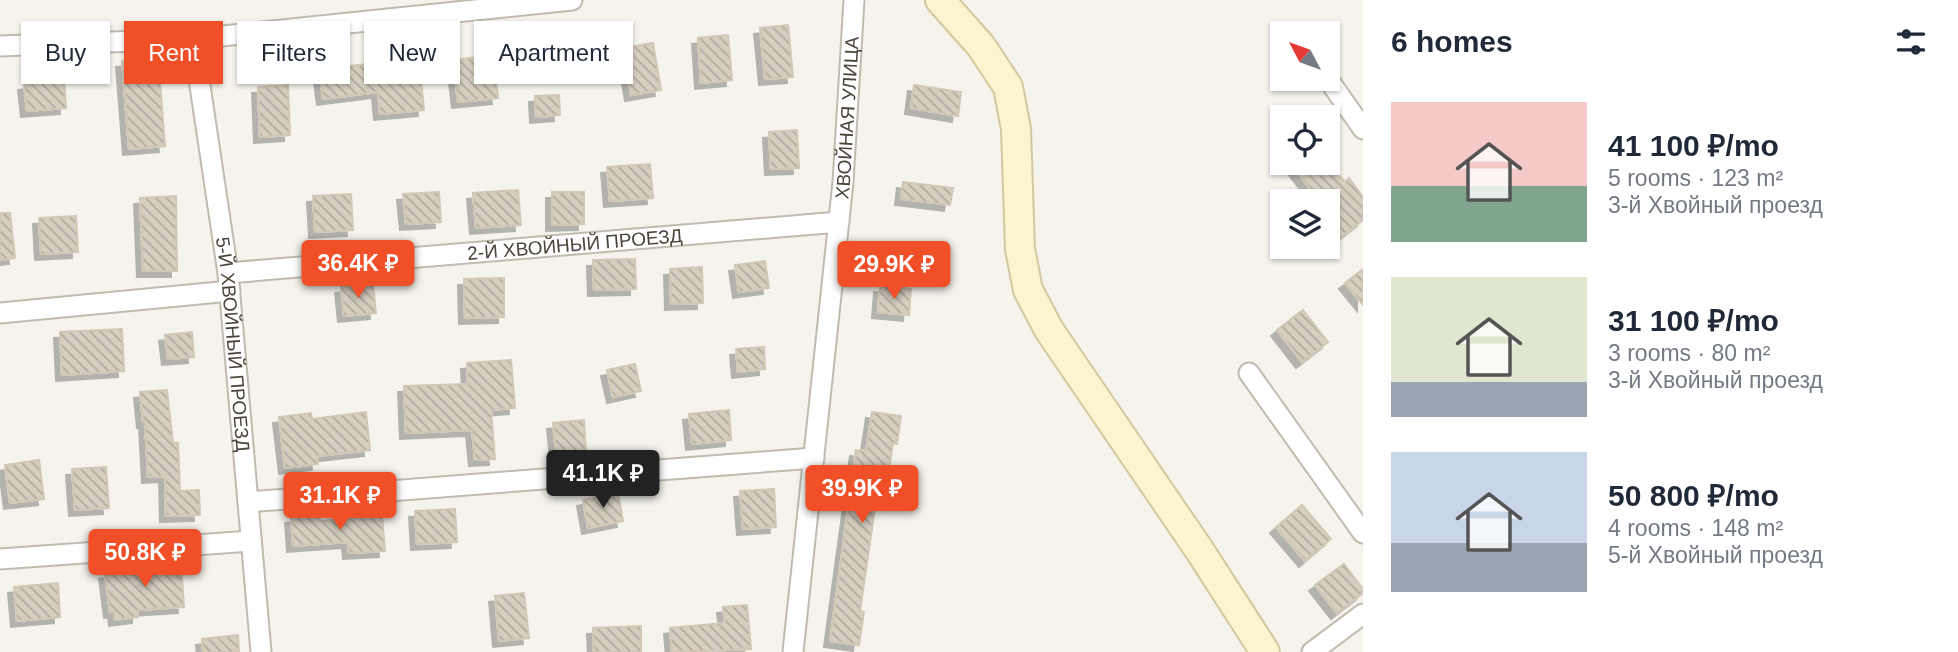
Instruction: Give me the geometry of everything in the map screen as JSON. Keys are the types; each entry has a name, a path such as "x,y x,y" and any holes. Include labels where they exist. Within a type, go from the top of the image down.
{"street":[{"path":"223,36 572,0"},
{"name":"ХВОЙНАЯ УЛИЦА","path":"793,652 839,222 854,0"},
{"path":"940,0 981,46 1008,87 1016,129 1020,250 1028,290 1049,330 1200,551 1265,652"},
{"path":"0,46 124,42"},
{"name":"5-Й ХВОЙНЫЙ ПРОЕЗД","path":"200,84 229,282 261,652"},
{"path":"1336,91 1363,130"},
{"name":"2-Й ХВОЙНЫЙ ПРОЕЗД","path":"0,313 229,282 839,222"},
{"path":"1249,373 1363,533"},
{"path":"248,502 814,458"},
{"path":"0,559 251,541"},
{"path":"1311,652 1363,614"}],"building":[{"path":"788,25 793,77 765,79 760,28"},
{"path":"728,35 732,80 701,83 698,38"},
{"path":"653,43 661,90 631,95 629,84 633,84 633,46"},
{"path":"474,57 474,84 496,84 498,98 458,102 456,84 460,84 460,59"},
{"path":"122,61 124,84 160,84 165,146 129,149"},
{"path":"364,64 364,84 421,84 424,110 380,114 378,92 323,99 321,84 350,84 350,66"},
{"path":"24,84 64,84 66,108 27,111"},
{"path":"288,85 290,135 260,137 258,87"},
{"path":"914,85 961,92 958,116 911,108"},
{"path":"559,95 560,115 536,117 535,96"},
{"path":"797,130 799,168 771,169 769,132"},
{"path":"650,164 653,198 610,201 607,167"},
{"path":"1299,175 1339,175 1345,182 1349,178 1363,197 1363,220 1340,238 1340,189 1311,189"},
{"path":"903,182 953,188 950,205 901,199"},
{"path":"518,190 521,225 476,228 473,193"},
{"path":"439,192 441,222 406,224 403,194"},
{"path":"552,192 584,192 584,224 552,225"},
{"path":"351,194 353,230 315,232 313,196"},
{"path":"176,196 177,271 143,271 140,198"},
{"path":"0,213 10,213 15,258 0,260"},
{"path":"76,216 78,252 41,254 39,218"},
{"path":"635,259 636,289 594,290 593,260"},
{"path":"765,261 769,288 739,292 735,265"},
{"path":"702,267 703,303 671,304 670,269"},
{"path":"1363,269 1363,305 1345,283"},
{"path":"504,278 504,317 465,318 464,279"},
{"path":"373,284 376,313 344,316 341,287"},
{"path":"880,286 911,289 909,315 878,312"},
{"path":"1303,310 1328,342 1302,362 1277,330"},
{"path":"122,329 124,371 62,375 60,332"},
{"path":"192,332 194,357 168,359 165,335"},
{"path":"764,347 765,369 738,372 736,349"},
{"path":"511,360 515,408 491,410 495,459 475,460 472,430 406,433 404,386 468,384 467,363"},
{"path":"635,364 641,391 613,397 607,370"},
{"path":"167,390 173,443 178,443 180,491 199,490 200,515 166,516 165,476 148,477 145,422 140,392"},
{"path":"729,410 731,440 692,444 689,414"},
{"path":"366,412 370,450 317,456 318,464 285,468 279,417 311,413 312,419"},
{"path":"872,412 901,416 897,444 893,443 885,495 877,494 860,611 864,612 859,645 830,641 856,450 866,451"},
{"path":"584,420 586,452 556,454 553,423"},
{"path":"39,460 44,499 10,503 5,465"},
{"path":"106,467 109,508 75,510 72,469"},
{"path":"774,489 776,527 743,529 740,491"},
{"path":"618,493 623,521 588,528 583,500"},
{"path":"1302,505 1331,539 1305,561 1276,527"},
{"path":"455,509 457,542 417,544 415,511"},
{"path":"320,515 320,521 382,515 385,551 349,553 348,542 293,546 291,517"},
{"path":"181,561 184,607 138,610 138,617 115,620 114,611 110,612 105,573 151,568 150,564"},
{"path":"1344,564 1363,589 1363,593 1337,613 1315,585"},
{"path":"58,583 60,617 17,621 14,587"},
{"path":"524,593 529,638 499,641 495,596"},
{"path":"747,605 751,649 672,652 670,628 725,623 723,607"},
{"path":"641,626 641,652 594,652 593,628"},
{"path":"238,635 239,652 203,652 202,639"}]}
